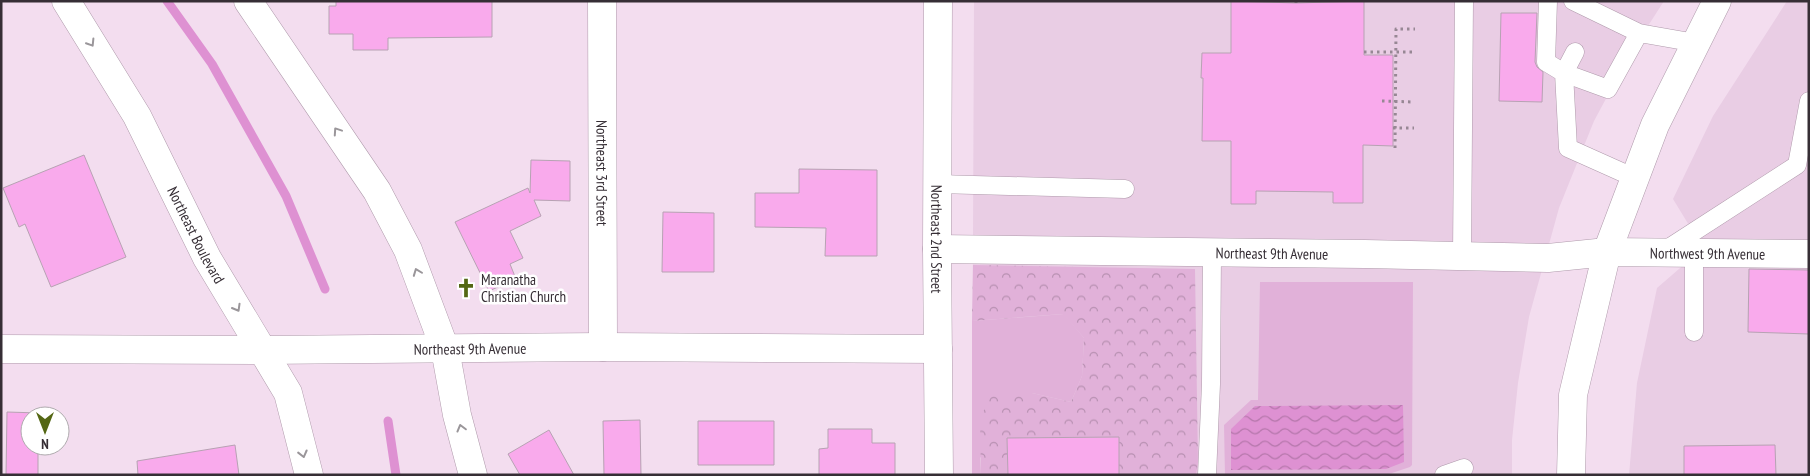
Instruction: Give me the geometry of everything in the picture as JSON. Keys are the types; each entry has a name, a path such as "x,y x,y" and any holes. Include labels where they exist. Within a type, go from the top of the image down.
{"street":[{"name":"Northeast Boulevard","path":"66,1 137,116 207,258 288,393 309,475"},
{"path":"248,1 378,191 408,250 445,349 457,415 473,475"},
{"name":"Northeast 3rd Street","path":"602,1 603,347"},
{"name":"Northeast 2nd Street","path":"938,1 937,250 939,475"},
{"path":"1571,475 1573,395 1607,252 1655,125 1717,1"},
{"name":"Northeast 9th Avenue","path":"937,250 1212,252 1548,258 1607,252"},
{"name":"Northwest 9th Avenue","path":"1607,252 1809,254"},
{"name":"Northeast 9th Avenue","path":"1,349 262,350 603,347 938,349"}],"lane":[{"path":"1462,256 1464,1"},
{"path":"1548,1 1546,62 1564,73 1608,89 1639,33"},
{"path":"1573,1 1592,17 1639,33 1696,43"},
{"path":"1575,52 1564,73 1568,148 1635,178"},
{"path":"1663,252 1803,169 1809,101"},
{"path":"938,184 1124,189"},
{"path":"1207,475 1211,384 1212,252"},
{"path":"1694,252 1694,332"},
{"path":"1444,475 1464,468"}],"path":[{"path":"1395,148 1396,29 1415,29"},
{"path":"1364,52 1414,52"},
{"path":"1382,101 1414,102"},
{"path":"1394,128 1414,128"}],"shaded area":[{"path":"974,1 1664,1 1630,54 1594,121 1559,208 1529,317 1518,383 1512,440 1512,475 972,475"},
{"path":"1787,1 1809,1 1809,475 1629,475 1637,383 1657,288 1709,243 1695,235 1673,199 1713,116"}],"green space":[{"path":"973,265 1195,269 1198,463 1196,475 1119,475 1119,437 1007,438 1008,475 981,475 980,418 993,392 1032,393 1071,402 1082,376 1084,338 1063,314 972,321"},
{"path":"1260,282 1413,282 1412,465 1410,467 1386,475 1225,475 1224,425 1251,400 1258,400"},
{"path":"1064,314 1084,338 1082,376 1071,402 1032,393 980,458 981,475 972,475 972,321"}],"water":[{"path":"1403,405 1404,462 1386,469 1231,470 1231,429 1255,406"}],"building":[{"path":"336,1 492,1 492,37 388,38 388,50 353,50 353,34 329,34 329,6 336,6"},
{"path":"1231,1 1296,3 1364,1 1364,55 1393,55 1393,146 1363,145 1363,203 1333,203 1333,192 1256,191 1256,204 1231,204 1231,141 1202,141 1203,78 1201,78 1202,53 1231,53"},
{"path":"1501,13 1537,13 1535,62 1537,67 1543,72 1542,102 1499,101"},
{"path":"84,155 126,257 51,287 25,224 19,227 3,188"},
{"path":"531,160 570,161 570,201 534,200 541,216 510,231 523,258 510,264 516,279 489,291 455,222 528,188 530,193"},
{"path":"799,169 877,170 877,256 825,256 826,228 755,227 755,193 799,193"},
{"path":"663,212 714,213 714,272 662,272"},
{"path":"1749,269 1809,270 1809,334 1748,332"},
{"path":"7,412 20,412 20,456 38,456 38,475 6,475"},
{"path":"640,420 641,475 604,475 603,421"},
{"path":"698,421 774,421 774,465 698,465"},
{"path":"828,429 872,429 872,443 895,443 895,475 819,475 819,449 828,448"},
{"path":"549,430 574,475 520,475 508,454"},
{"path":"1119,437 1119,475 1008,475 1007,438"},
{"path":"235,445 239,475 138,475 137,461"},
{"path":"1775,445 1776,475 1684,475 1684,446"}],"waterway":[{"path":"167,1 212,64 286,196 325,289"},
{"path":"388,421 396,475"}],"place":[{"name":"Maranatha Christian Church","path":"466,288"}]}
